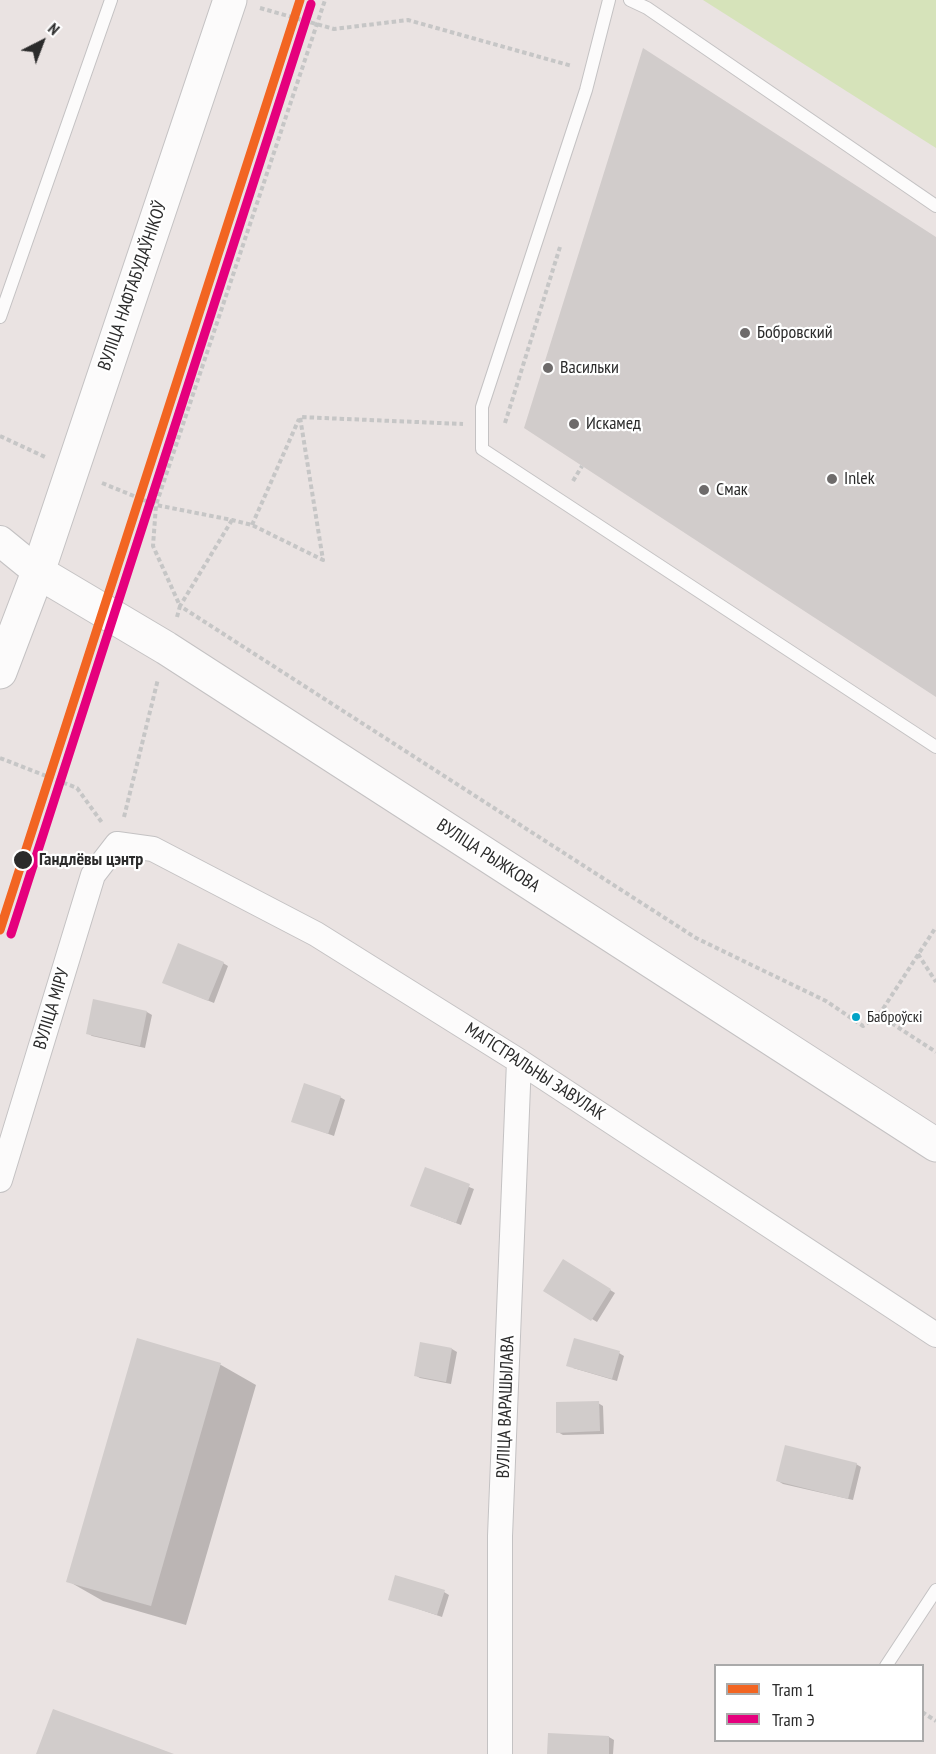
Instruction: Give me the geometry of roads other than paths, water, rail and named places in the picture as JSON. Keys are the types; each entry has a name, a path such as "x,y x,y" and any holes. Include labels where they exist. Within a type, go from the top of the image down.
{"main road":[{"name":"ВУЛІЦА НАФТАБУДАЎНІКОЎ","path":"38,572 230,0"},
{"path":"0,672 38,572"},
{"name":"ВУЛІЦА РЫЖКОВА","path":"38,572 166,648 936,1145"}],"street":[{"path":"0,541 38,572"},
{"name":"МАГІСТРАЛЬНЫ ЗАВУЛАК","path":"117,844 153,849 316,934 519,1061 936,1335"},
{"name":"ВУЛІЦА МІРУ","path":"0,1180 93,875 117,844"},
{"name":"ВУЛІЦА ВАРАШЫЛАВА","path":"500,1754 500,1536 519,1061"}],"lane":[{"path":"0,317 111,0"},
{"path":"609,0 590,71 482,407 482,449 936,747"},
{"path":"630,0 647,8 936,206"},
{"path":"887,1664 936,1590"}],"tram line":[{"name":"1","path":"0,930 300,0"},
{"name":"Э","path":"11,934 311,4"}],"place":[{"name":"Бобровский","path":"745,333"},
{"name":"Васильки","path":"548,368"},
{"name":"Искамед","path":"574,424"},
{"name":"Inlek","path":"832,479"},
{"name":"Смак","path":"704,490"},
{"name":"Гандлёвы цэнтр","path":"23,860"},
{"name":"Баброўскі","path":"856,1017"}]}
